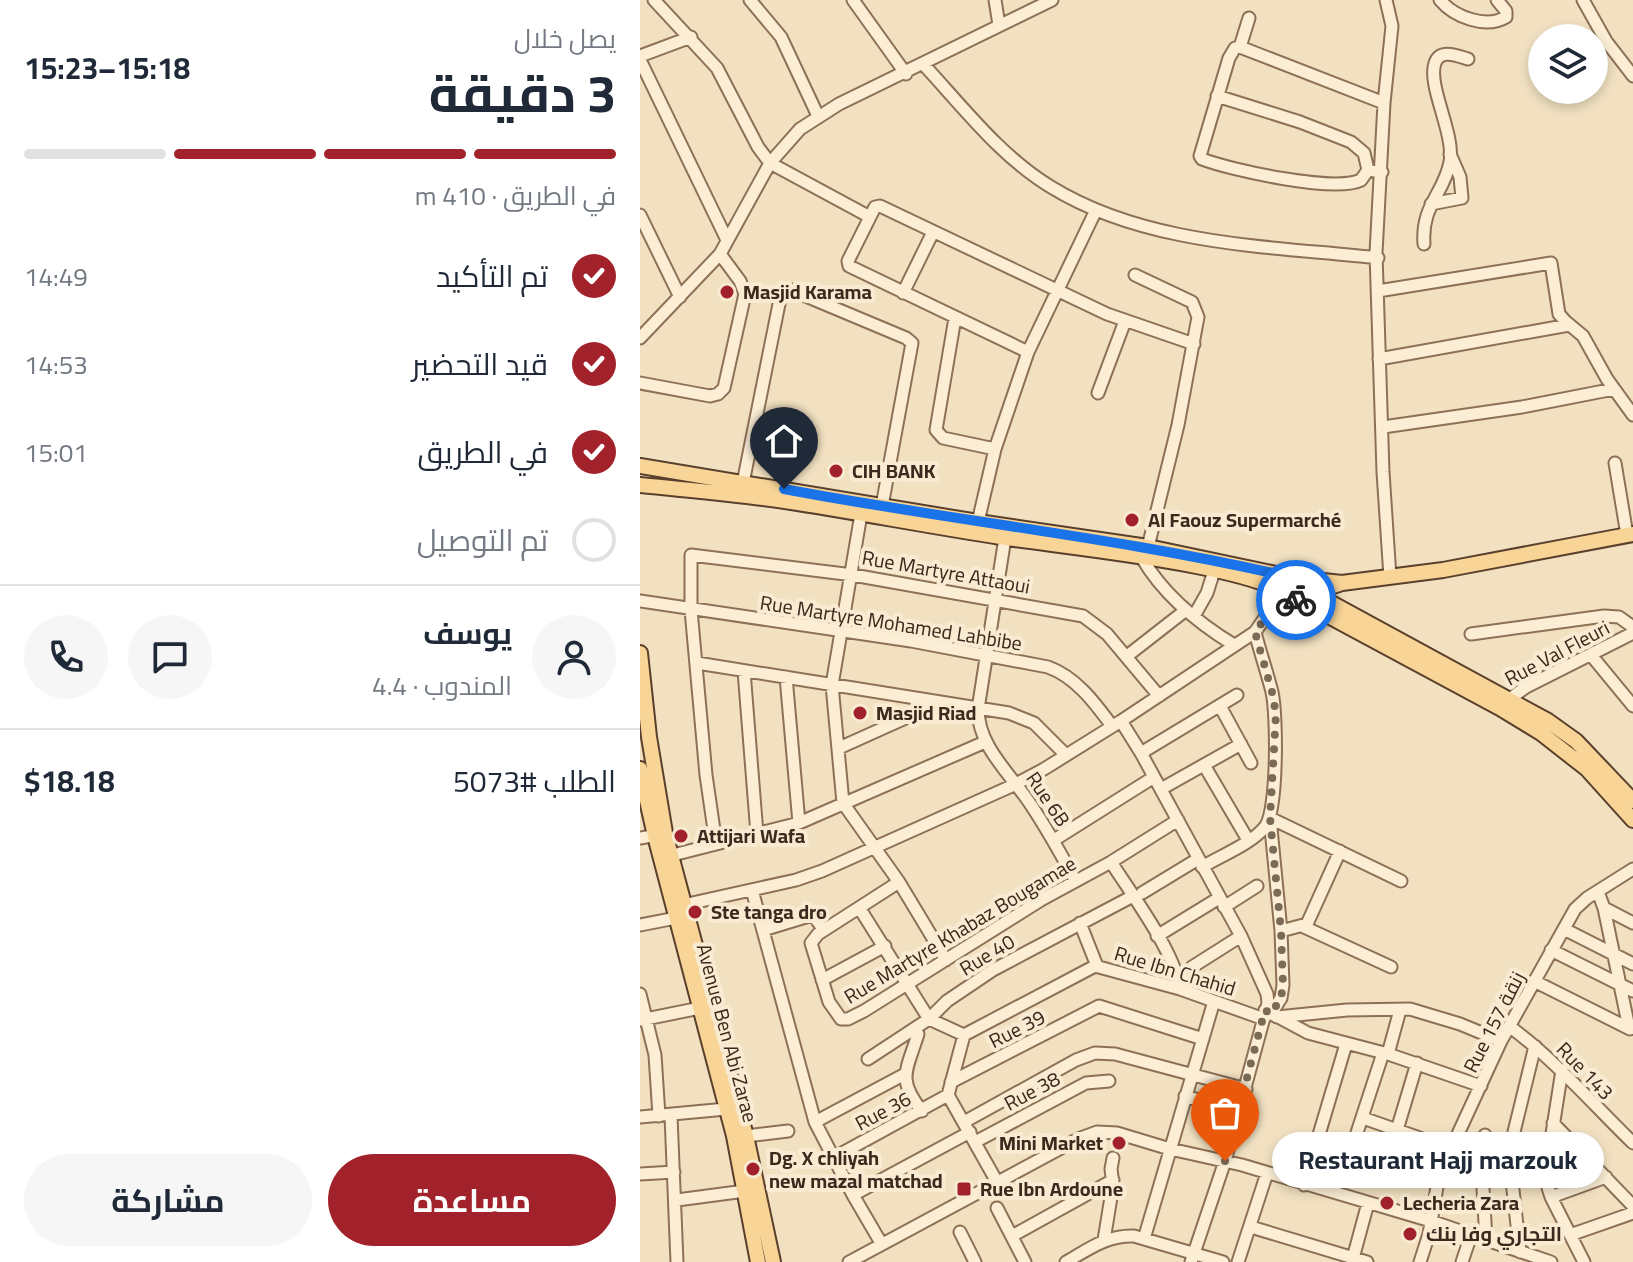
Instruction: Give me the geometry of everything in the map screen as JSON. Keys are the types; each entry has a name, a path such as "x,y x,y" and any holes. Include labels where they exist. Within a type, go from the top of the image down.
{"main road":[{"path":"640,466 1145,552 1298,589 1576,741 1633,801"},
{"path":"640,485 783,501 1005,538 1145,552 1262,583 1298,589 1390,577 1630,535"},
{"name":"Avenue Ben Abi Zarae","path":"640,653 653,836"},
{"path":"1504,703 1587,769 1633,820"},
{"name":"Avenue Ben Abi Zarae","path":"640,769 653,836 666,856 680,912 745,1191 758,1262"},
{"name":"Avenue Ben Abi Zarae","path":"680,912 746,1136 773,1262"}],"street":[{"path":"654,0 691,37 724,78 752,137 770,163 870,217"},
{"path":"750,0 781,37 818,116"},
{"path":"853,0 906,74"},
{"path":"995,0 999,25"},
{"path":"640,338 720,254 770,163 787,142 818,116 1052,0"},
{"path":"1386,0 1392,26 1384,103 1378,291 1390,577"},
{"path":"1440,0 1454,12 1488,23 1506,17 1506,11 1497,0"},
{"path":"1583,0 1606,41 1633,76"},
{"path":"1240,47 1249,18"},
{"path":"691,37 640,58 727,240"},
{"path":"1217,96 1300,122 1355,144 1366,156 1368,170 1361,180 1347,185 1289,179 1203,160 1200,156 1217,96 1229,58 1235,48 1240,47 1384,103"},
{"path":"1424,244 1423,228 1450,162 1434,64 1446,54 1468,59"},
{"path":"924,65 1003,150 1050,187 1096,210 1159,230 1194,236 1378,258"},
{"path":"1431,204 1462,198 1460,177 1450,154"},
{"path":"1368,170 1382,172"},
{"path":"1028,352 848,265 878,205 1125,321 1194,344"},
{"path":"978,522 995,449 1028,352 1096,210"},
{"path":"640,215 680,297"},
{"path":"903,293 933,232"},
{"path":"640,383 710,396 724,388 745,294 740,281 720,254"},
{"path":"1378,291 1551,263 1558,309 1586,341 1633,415"},
{"path":"1135,275 1192,302 1198,317 1145,552 1159,583 1190,613 1234,645"},
{"path":"743,483 781,294 789,289 912,343 882,506"},
{"path":"955,318 936,430 943,438 995,449"},
{"path":"1098,393 1125,321"},
{"path":"1379,359 1569,325"},
{"path":"1383,427 1499,411 1614,389"},
{"path":"1615,463 1630,535"},
{"path":"861,514 832,685 843,803 899,882 946,960"},
{"path":"666,856 799,823 985,742 978,709 1005,538"},
{"name":"Rue Martyre Attaoui","path":"691,610 691,555 853,575 994,598 1083,616 1099,626 1159,696"},
{"path":"1127,656 1190,613 1207,593 1214,571"},
{"path":"640,925 808,876 1016,784 1117,724 1255,632 1271,609 1298,589"},
{"name":"Rue Martyre Mohamed Lahbibe","path":"640,601 987,655 1057,670 1117,724 1141,753 1241,936 1267,994 1269,1015"},
{"path":"691,610 706,775 716,844"},
{"path":"1471,634 1613,615 1633,627"},
{"path":"1192,1257 1269,1015 1281,998 1283,985 1270,818 1276,714 1255,632"},
{"name":"Rue Val Fleuri","path":"1504,703 1535,682 1633,633"},
{"path":"1591,655 1633,706"},
{"path":"697,663 1009,713 1026,718 1065,754"},
{"path":"744,671 757,834"},
{"path":"786,677 799,823"},
{"path":"1141,753 1237,695"},
{"path":"839,748 939,703"},
{"path":"1220,706 1251,763"},
{"name":"Rue 6B","path":"985,742 1054,840 1075,880"},
{"path":"1161,789 1241,744"},
{"path":"1204,765 1248,840"},
{"path":"1054,840 1154,777"},
{"path":"1270,818 1401,881"},
{"name":"Rue 40","path":"868,1059 929,1019 947,1001 993,970 1248,840 1265,827 1270,818"},
{"name":"Rue Martyre Khabaz Bougamae","path":"824,930 811,943 832,1009 845,1019 864,1011 1178,820"},
{"path":"1304,927 1344,854"},
{"path":"1111,862 1137,894 1177,975 1180,989"},
{"name":"Rue 157 زنقة","path":"1420,1262 1431,1221 1437,1180 1509,1026 1577,906 1633,869"},
{"path":"763,930 810,916 824,930 899,882"},
{"path":"1157,936 1257,886"},
{"path":"752,890 815,1122 881,1243"},
{"path":"1598,892 1631,1029"},
{"path":"1604,908 1633,923"},
{"path":"860,909 929,1019 964,1035 948,1095 997,1182"},
{"path":"1080,923 1097,966"},
{"path":"1281,931 1304,927 1391,967"},
{"path":"1564,929 1633,964"},
{"path":"1192,967 1241,936"},
{"path":"822,980 885,946"},
{"path":"1551,950 1633,991"},
{"name":"Rue Ibn Chahid","path":"964,1035 1097,966 1269,1015 1308,1033 1386,1053 1481,1086"},
{"path":"1534,981 1631,1029"},
{"path":"640,994 658,1074 674,1172 677,1262"},
{"path":"1144,1239 1214,1001"},
{"name":"Rue 39","path":"951,1082 1099,1006 1203,1039"},
{"path":"644,1019 700,1008"},
{"path":"1351,1151 1405,1009"},
{"name":"Rue Ibn Chahid","path":"1269,1015 1405,1009 1460,1024 1501,1041"},
{"name":"Rue 143","path":"1509,1026 1562,1070 1633,1143"},
{"path":"918,1034 905,1074 906,1089 922,1111"},
{"path":"1304,1185 1346,1044"},
{"path":"1520,1252 1512,1181 1513,1136 1535,1046"},
{"path":"853,1195 970,1132 1076,1060 1095,1053 1108,1053 1246,1089"},
{"path":"1397,1130 1417,1063"},
{"path":"1562,1070 1545,1178 1551,1197 1584,1262"},
{"path":"815,1122 905,1074"},
{"name":"Rue 38","path":"970,1132 1086,1083 1109,1081"},
{"name":"Rue 36","path":"833,1158 948,1095"},
{"path":"1185,1096 1239,1112"},
{"path":"640,1117 726,1109"},
{"path":"1363,1118 1451,1149"},
{"path":"1553,1123 1633,1206"},
{"path":"746,1136 788,1131"},
{"path":"849,1262 1078,1139 1097,1132 1117,1133 1267,1173 1431,1221 1551,1262"},
{"path":"1485,1135 1483,1188 1486,1240"},
{"path":"1316,1140 1437,1180"},
{"path":"1104,1240 1113,1180 1113,1158"},
{"path":"640,1174 674,1172"},
{"path":"1238,1262 1267,1173"},
{"path":"1551,1197 1606,1177"},
{"path":"1012,1236 1113,1180"},
{"path":"677,1200 745,1191"},
{"path":"1352,1260 1368,1203"},
{"path":"997,1208 1025,1262"},
{"path":"1570,1235 1633,1213"},
{"path":"1251,1227 1352,1260 1367,1262"},
{"path":"960,1232 971,1261"},
{"path":"1462,1262 1471,1235"},
{"path":"1066,1262 1104,1240 1124,1236 1144,1239 1192,1257 1223,1262"}],"way so far":[{"path":"1225,1161 1265,1010 1271,1014 1281,998 1283,985 1270,818 1276,714 1255,632 1280,598 1286,595 1296,600"}],"place":[{"name":"Masjid Karama","path":"727,292"},
{"name":"CIH BANK","path":"836,471"},
{"name":"Al Faouz Supermarché","path":"1132,520"},
{"name":"Masjid Riad","path":"860,713"},
{"name":"Attijari Wafa","path":"681,836"},
{"name":"Ste tanga dro","path":"695,912"},
{"name":"Mini Market","path":"1119,1143"},
{"name":"Restaurant Hajj marzouk","path":"1225,1161"},
{"name":"Dg. X chliyah new mazal matchad","path":"753,1169"},
{"name":"Rue Ibn Ardoune","path":"964,1189"},
{"name":"Lecheria Zara","path":"1387,1203"},
{"name":"التجاري وفا بنك","path":"1410,1234"}],"route":[{"path":"784,489 1148,547 1290,577 1301,576 1308,582 1309,591 1296,600"}]}
